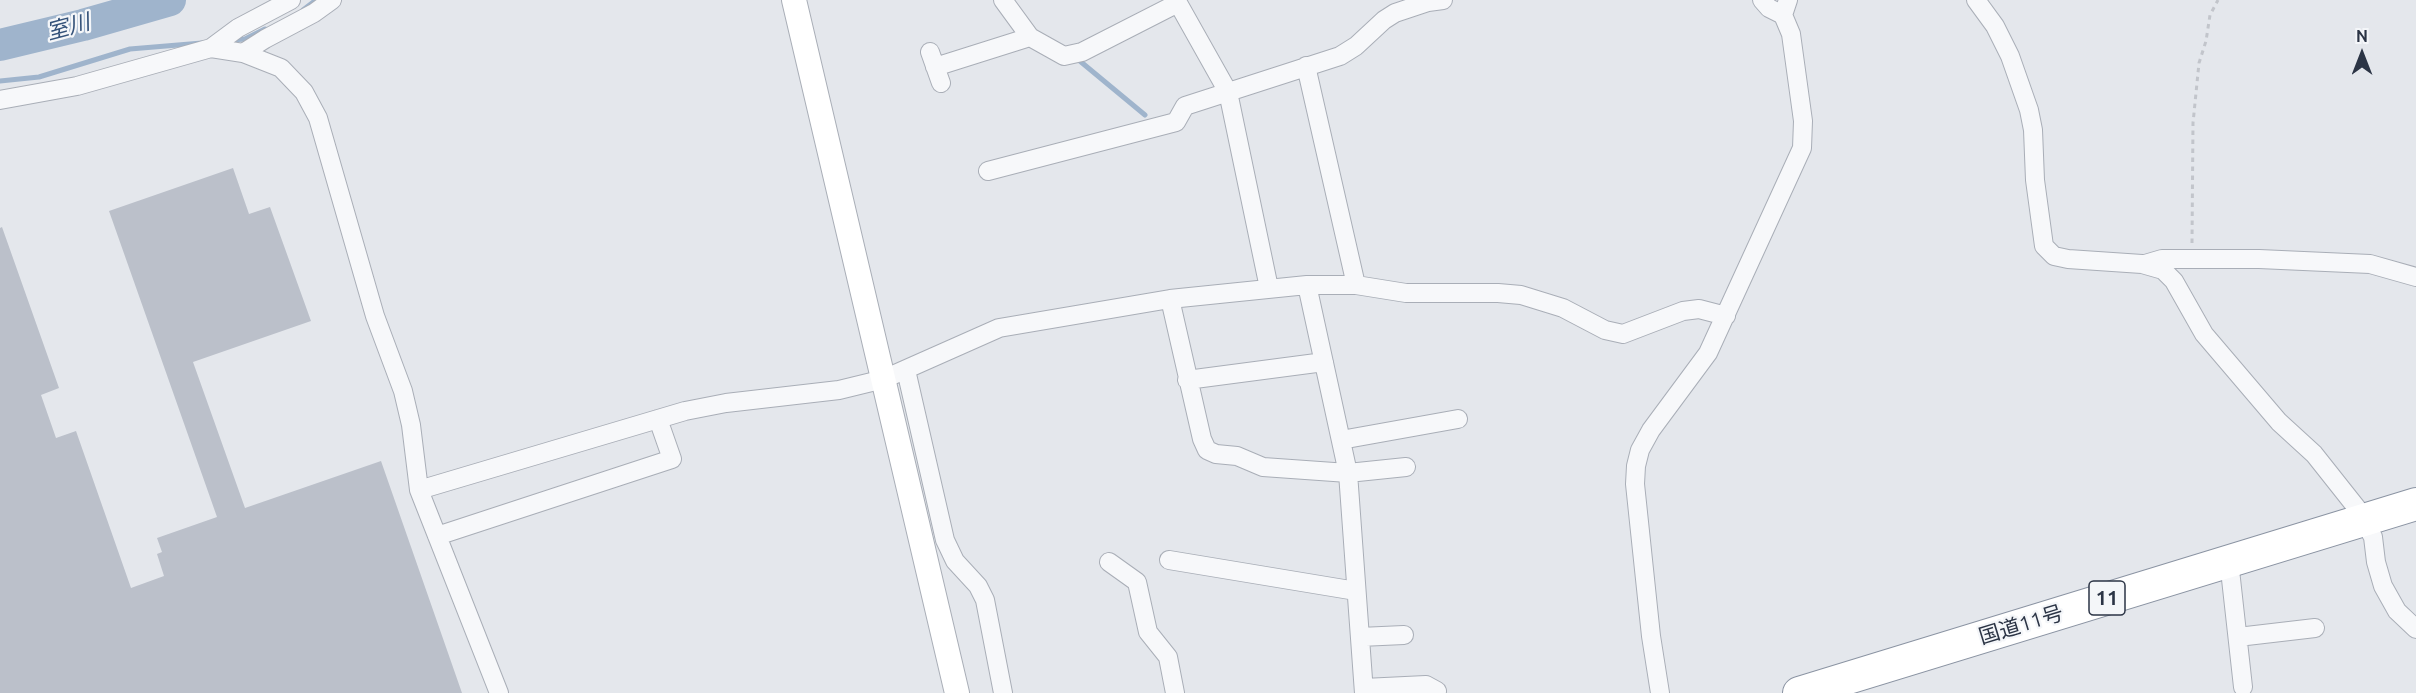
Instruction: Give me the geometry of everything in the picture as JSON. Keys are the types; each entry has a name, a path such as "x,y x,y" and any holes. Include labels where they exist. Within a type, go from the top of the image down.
{"highway":[{"name":"国道11号","path":"1799,693 2416,504"}],"street":[{"path":"0,100 77,86 211,48 238,28 291,0"},
{"path":"243,53 314,13 332,0"},
{"path":"794,0 895,375 945,540 955,561 978,586 985,600 1004,693"},
{"path":"1003,0 1030,37 1064,56 1082,52 1178,3 1228,92 1269,288"},
{"path":"988,171 1176,122 1185,106 1340,56 1356,46 1383,20 1395,13 1428,2 1443,0"},
{"path":"1660,693 1650,625 1635,484 1640,450 1651,430 1708,353 1802,148 1803,121 1786,7 1769,8 1762,0"},
{"path":"1976,0 1995,26 2010,56 2029,110 2044,246 2055,256 2068,259 2142,264 2163,270 2174,281 2204,334 2279,422 2314,454 2364,520 2373,537 2376,562 2383,586 2397,611 2416,629"},
{"path":"935,68 1030,37"},
{"path":"211,48 243,53 281,68 304,92 318,118 375,316 403,391 411,425 419,490 499,693"},
{"path":"1306,66 1356,285"},
{"path":"2142,264 2162,259 2259,259 2370,264 2416,277"},
{"path":"419,490 658,419 726,403 839,390 895,375 999,328 1170,298 1307,285 1356,285 1406,293 1498,293 1521,295 1563,308 1605,330 1623,334 1683,311 1699,309 1726,316"},
{"path":"1307,285 1348,473 1364,691 1426,685 1437,691"},
{"path":"1170,298 1187,380 1207,450 1216,454 1237,456 1263,467 1348,473 1406,467"},
{"path":"1187,380 1323,362"},
{"path":"895,375 957,693"},
{"path":"437,536 672,459 658,419"},
{"path":"1341,440 1458,419"},
{"path":"1169,560 1356,591"},
{"path":"2229,561 2243,687"},
{"path":"1109,562 1137,582 1149,632 1168,657 1175,693"},
{"path":"2238,637 2315,628"},
{"path":"1360,636 1404,634"}],"path":[{"path":"2192,260 2193,123 2199,63 2210,15 2218,0"}],"building":[{"path":"233,168 249,214 270,207 311,321 193,362 245,508 381,461 462,693 0,693 0,228 2,227 59,388 41,395 56,438 76,431 131,588 164,576 157,554 162,552 157,538 217,517 109,211"}],"waterway":[{"name":"室川","path":"0,45 83,25 170,0"},
{"path":"303,10 316,0"},
{"path":"232,40 245,39 265,29"},
{"path":"0,81 39,77 130,49 202,43"},
{"path":"1075,57 1145,115"}]}
